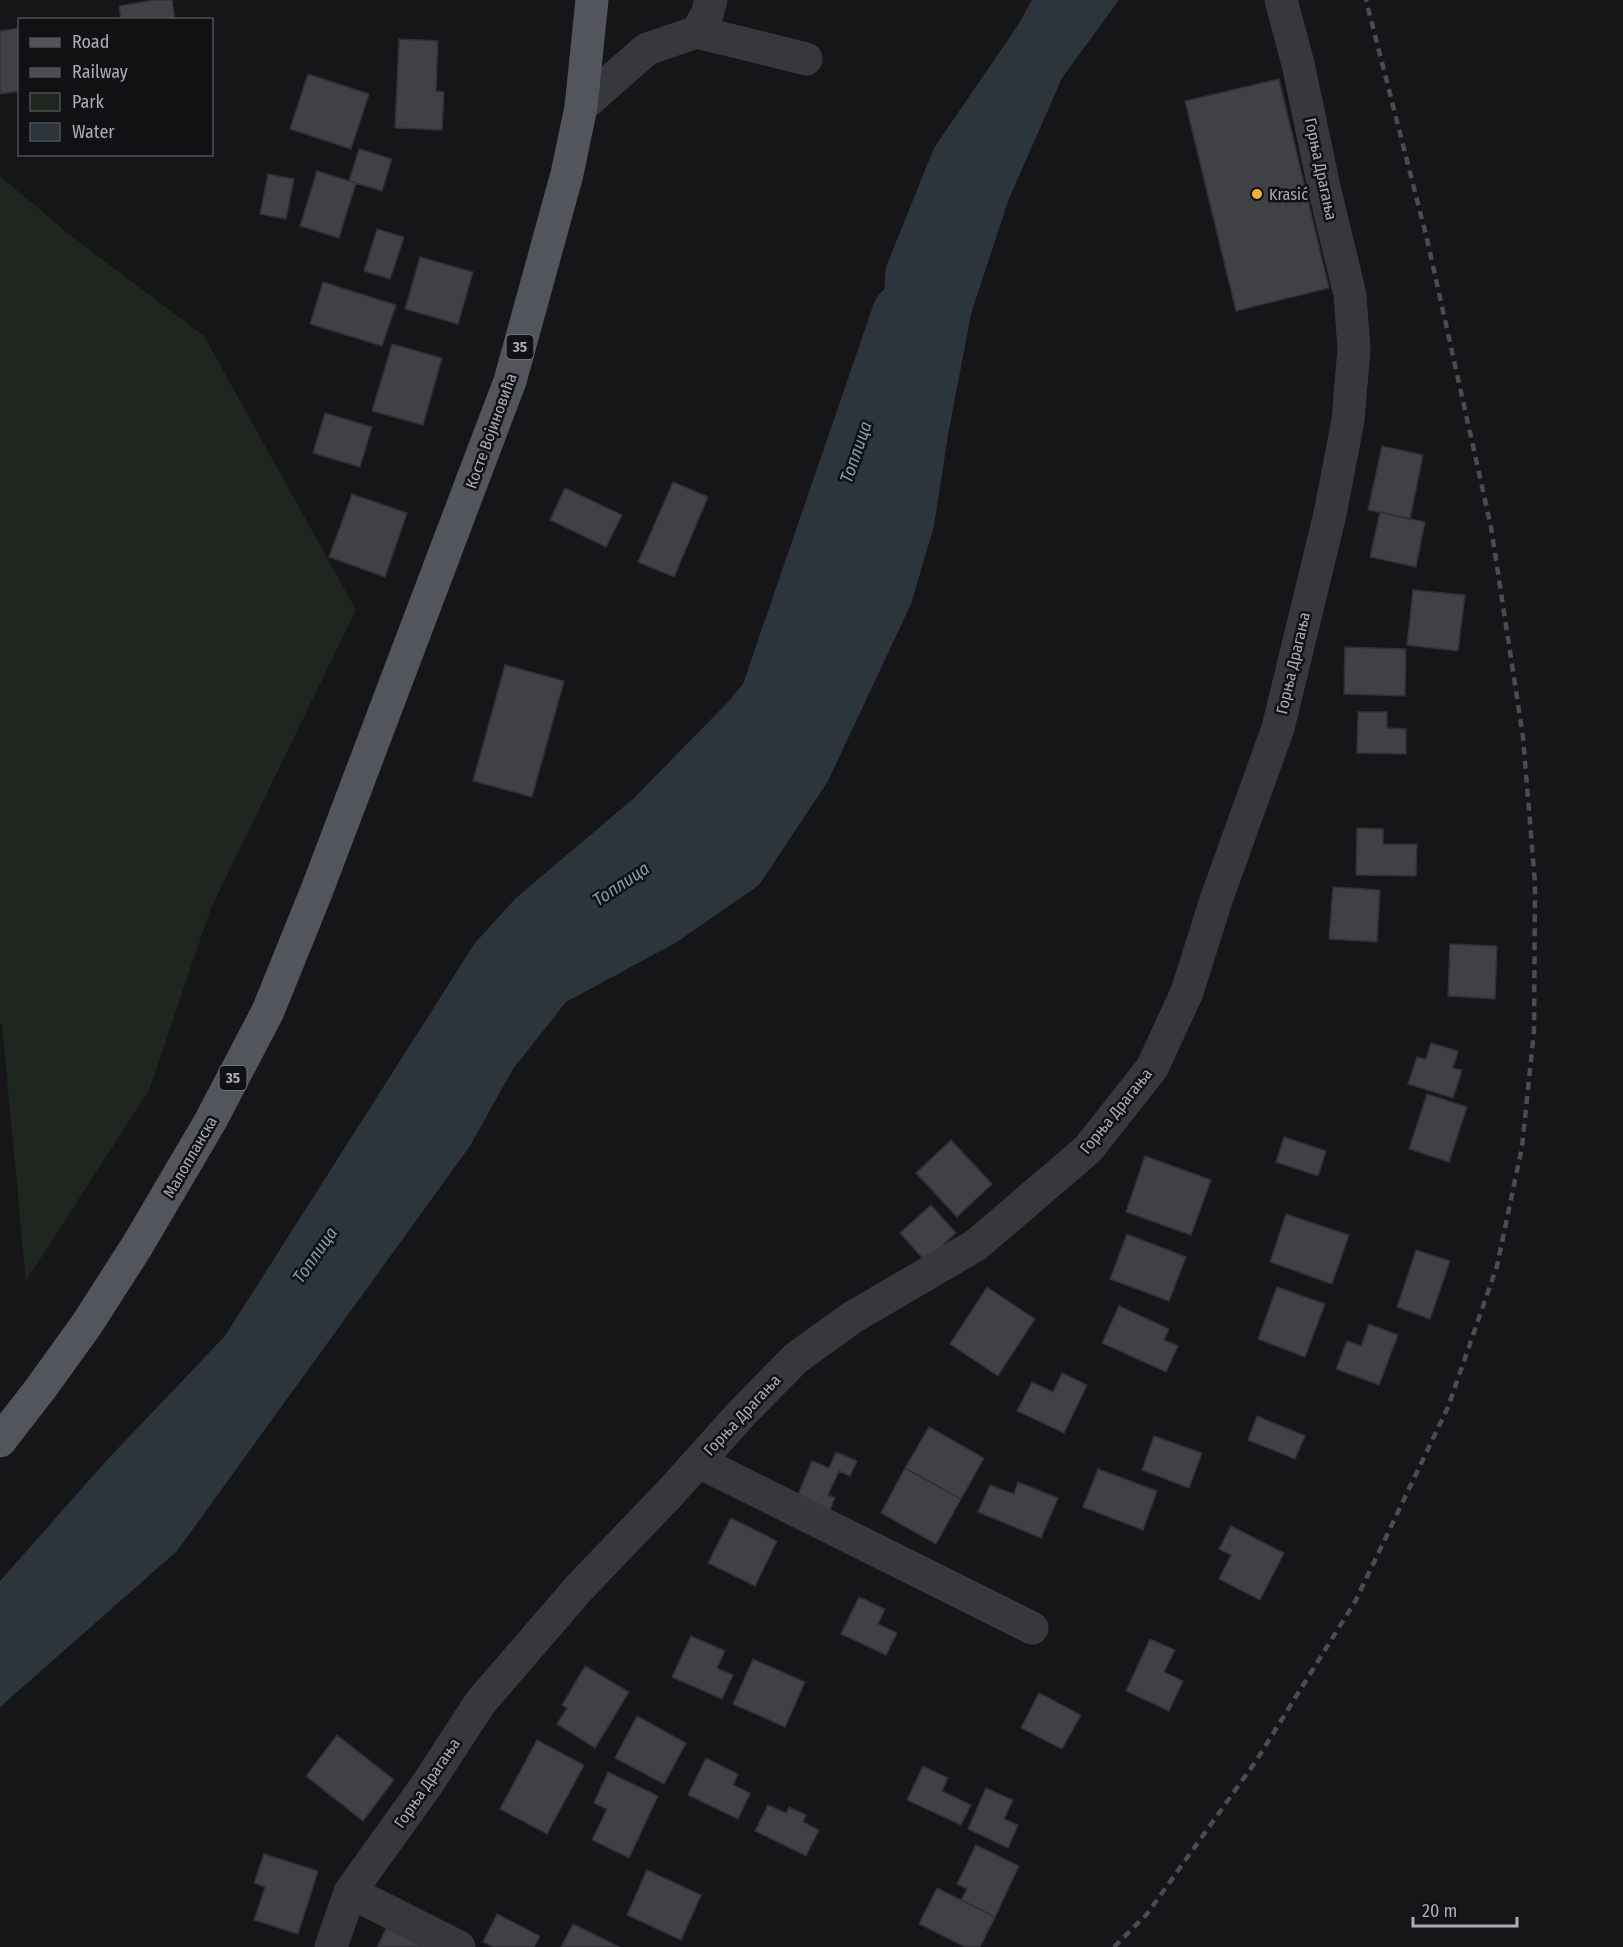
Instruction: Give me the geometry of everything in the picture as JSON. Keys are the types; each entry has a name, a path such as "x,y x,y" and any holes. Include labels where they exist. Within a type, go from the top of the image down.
{"main road":[{"name":"Косте Војиновића","path":"396,678 510,381 555,218 581,107 592,0"},
{"name":"Малопланска","path":"0,1441 74,1342 137,1246 185,1167 239,1068 268,1011 396,678"}],"street":[{"path":"697,32 707,14 711,0"},
{"name":"Горња Драгања","path":"332,1947 350,1892 426,1786 480,1703 579,1588 795,1358 853,1317 976,1245 1088,1149 1152,1068 1187,992 1216,900 1278,728 1330,514 1348,420 1354,349 1350,296 1298,64 1281,0"},
{"path":"581,107 647,49 697,32 806,59"},
{"path":"699,1462 1032,1628"},
{"path":"350,1892 459,1947"}],"green space":[{"path":"0,176 70,235 204,336 356,610 211,908 149,1090 26,1281 0,1022"}],"water":[{"path":"1032,0 1119,0 1062,78 1008,201 971,314 948,435 934,526 911,604 828,781 759,885 677,942 566,1002 513,1069 470,1146 177,1551 0,1707 0,1581 107,1460 225,1336 475,943 516,898 634,798 729,701 785,633 834,568 870,467 886,267 934,148 1018,25"}],"building":[{"path":"154,0 172,0 175,18 121,18 119,6"},
{"path":"18,28 18,91 0,94 0,31"},
{"path":"399,39 438,41 436,91 444,92 442,130 395,128"},
{"path":"308,74 369,94 351,149 290,129"},
{"name":"Krasić","path":"1279,79 1329,288 1236,311 1185,101"},
{"path":"359,149 392,159 382,191 349,181"},
{"path":"317,171 356,183 339,238 300,226"},
{"path":"268,174 294,179 286,219 260,214"},
{"path":"377,229 404,237 390,279 364,271"},
{"path":"420,257 473,272 458,324 405,309"},
{"path":"323,282 396,305 382,346 310,324"},
{"path":"392,344 442,358 423,425 372,411"},
{"path":"325,413 372,427 360,467 313,453"},
{"path":"1382,446 1423,455 1410,519 1368,510"},
{"path":"673,482 708,497 674,577 638,562"},
{"path":"565,488 622,515 606,547 550,520"},
{"path":"352,494 407,513 385,577 329,557"},
{"path":"1380,512 1425,522 1416,567 1370,557"},
{"path":"1413,590 1465,595 1458,651 1407,645"},
{"path":"1345,647 1406,649 1405,696 1344,694"},
{"path":"505,665 564,681 532,797 473,781"},
{"path":"1358,712 1387,712 1387,728 1406,729 1406,754 1357,753"},
{"path":"1357,828 1383,829 1383,844 1417,844 1416,876 1356,875"},
{"path":"1333,887 1380,890 1377,942 1329,939"},
{"path":"1450,944 1497,946 1495,999 1448,996"},
{"path":"1431,1043 1458,1051 1453,1068 1462,1070 1453,1098 1408,1084 1417,1057 1426,1059"},
{"path":"1427,1094 1467,1107 1449,1162 1409,1149"},
{"path":"1284,1137 1326,1151 1318,1176 1276,1162"},
{"path":"951,1140 992,1184 957,1217 916,1173"},
{"path":"1145,1156 1211,1180 1191,1235 1126,1212"},
{"path":"931,1205 956,1233 925,1261 900,1233"},
{"path":"1286,1214 1349,1235 1332,1284 1270,1262"},
{"path":"1127,1234 1186,1257 1169,1301 1110,1279"},
{"path":"1416,1250 1450,1261 1430,1319 1397,1307"},
{"path":"987,1287 1035,1319 998,1376 950,1344"},
{"path":"1277,1287 1325,1304 1305,1357 1258,1339"},
{"path":"1119,1306 1169,1329 1164,1340 1178,1346 1166,1372 1102,1343"},
{"path":"1369,1324 1398,1335 1379,1385 1336,1369 1347,1341 1361,1346"},
{"path":"1062,1373 1087,1385 1064,1433 1017,1411 1032,1382 1053,1392"},
{"path":"1257,1416 1305,1436 1295,1459 1248,1440"},
{"path":"929,1427 984,1458 961,1499 905,1468"},
{"path":"1154,1436 1202,1453 1189,1488 1142,1470"},
{"path":"836,1452 857,1461 850,1476 839,1471 828,1495 835,1498 826,1519 794,1504 812,1461 829,1468"},
{"path":"905,1468 961,1499 936,1544 881,1513"},
{"path":"1098,1469 1157,1491 1143,1530 1083,1507"},
{"path":"1018,1482 1058,1498 1041,1538 978,1512 990,1485 1014,1494"},
{"path":"731,1518 777,1541 755,1586 708,1563"},
{"path":"1231,1526 1284,1553 1260,1600 1219,1579 1231,1555 1219,1549"},
{"path":"859,1597 885,1609 878,1624 897,1633 886,1655 841,1634"},
{"path":"691,1636 725,1651 717,1668 733,1675 722,1699 672,1677"},
{"path":"1150,1639 1175,1650 1164,1672 1183,1681 1169,1711 1126,1691"},
{"path":"753,1659 805,1682 785,1727 733,1704"},
{"path":"585,1666 629,1692 595,1748 557,1724 567,1708 562,1705"},
{"path":"1039,1693 1081,1715 1062,1749 1021,1728"},
{"path":"637,1716 686,1743 664,1784 615,1758"},
{"path":"337,1735 394,1780 363,1821 306,1776"},
{"path":"537,1740 584,1765 547,1834 500,1809"},
{"path":"706,1758 738,1774 733,1785 750,1793 738,1819 688,1795"},
{"path":"923,1766 948,1778 942,1791 971,1805 961,1825 907,1800"},
{"path":"608,1772 658,1796 629,1858 592,1840 607,1809 594,1803"},
{"path":"986,1788 1013,1800 1004,1819 1018,1825 1008,1848 968,1829"},
{"path":"768,1805 786,1813 789,1807 806,1815 803,1822 819,1830 806,1856 755,1831"},
{"path":"976,1845 1019,1866 995,1917 961,1900 967,1889 957,1884"},
{"path":"264,1854 318,1871 298,1934 254,1920 265,1887 254,1883"},
{"path":"647,1870 701,1895 681,1940 627,1915"},
{"path":"937,1888 995,1917 980,1947 965,1947 919,1924"},
{"path":"497,1914 540,1936 534,1947 494,1947 483,1942"},
{"path":"573,1924 619,1947 561,1947"},
{"path":"387,1927 427,1947 377,1947"}],"waterway":[{"name":"Топлица","path":"773,692 903,314"}],"railway":[{"path":"1114,1947 1147,1914 1256,1761 1356,1600 1448,1407 1497,1266 1522,1147 1534,1031 1535,883 1523,737 1491,527 1427,239 1366,0"}],"place":[{"name":"Krasić","path":"1257,194"}]}
